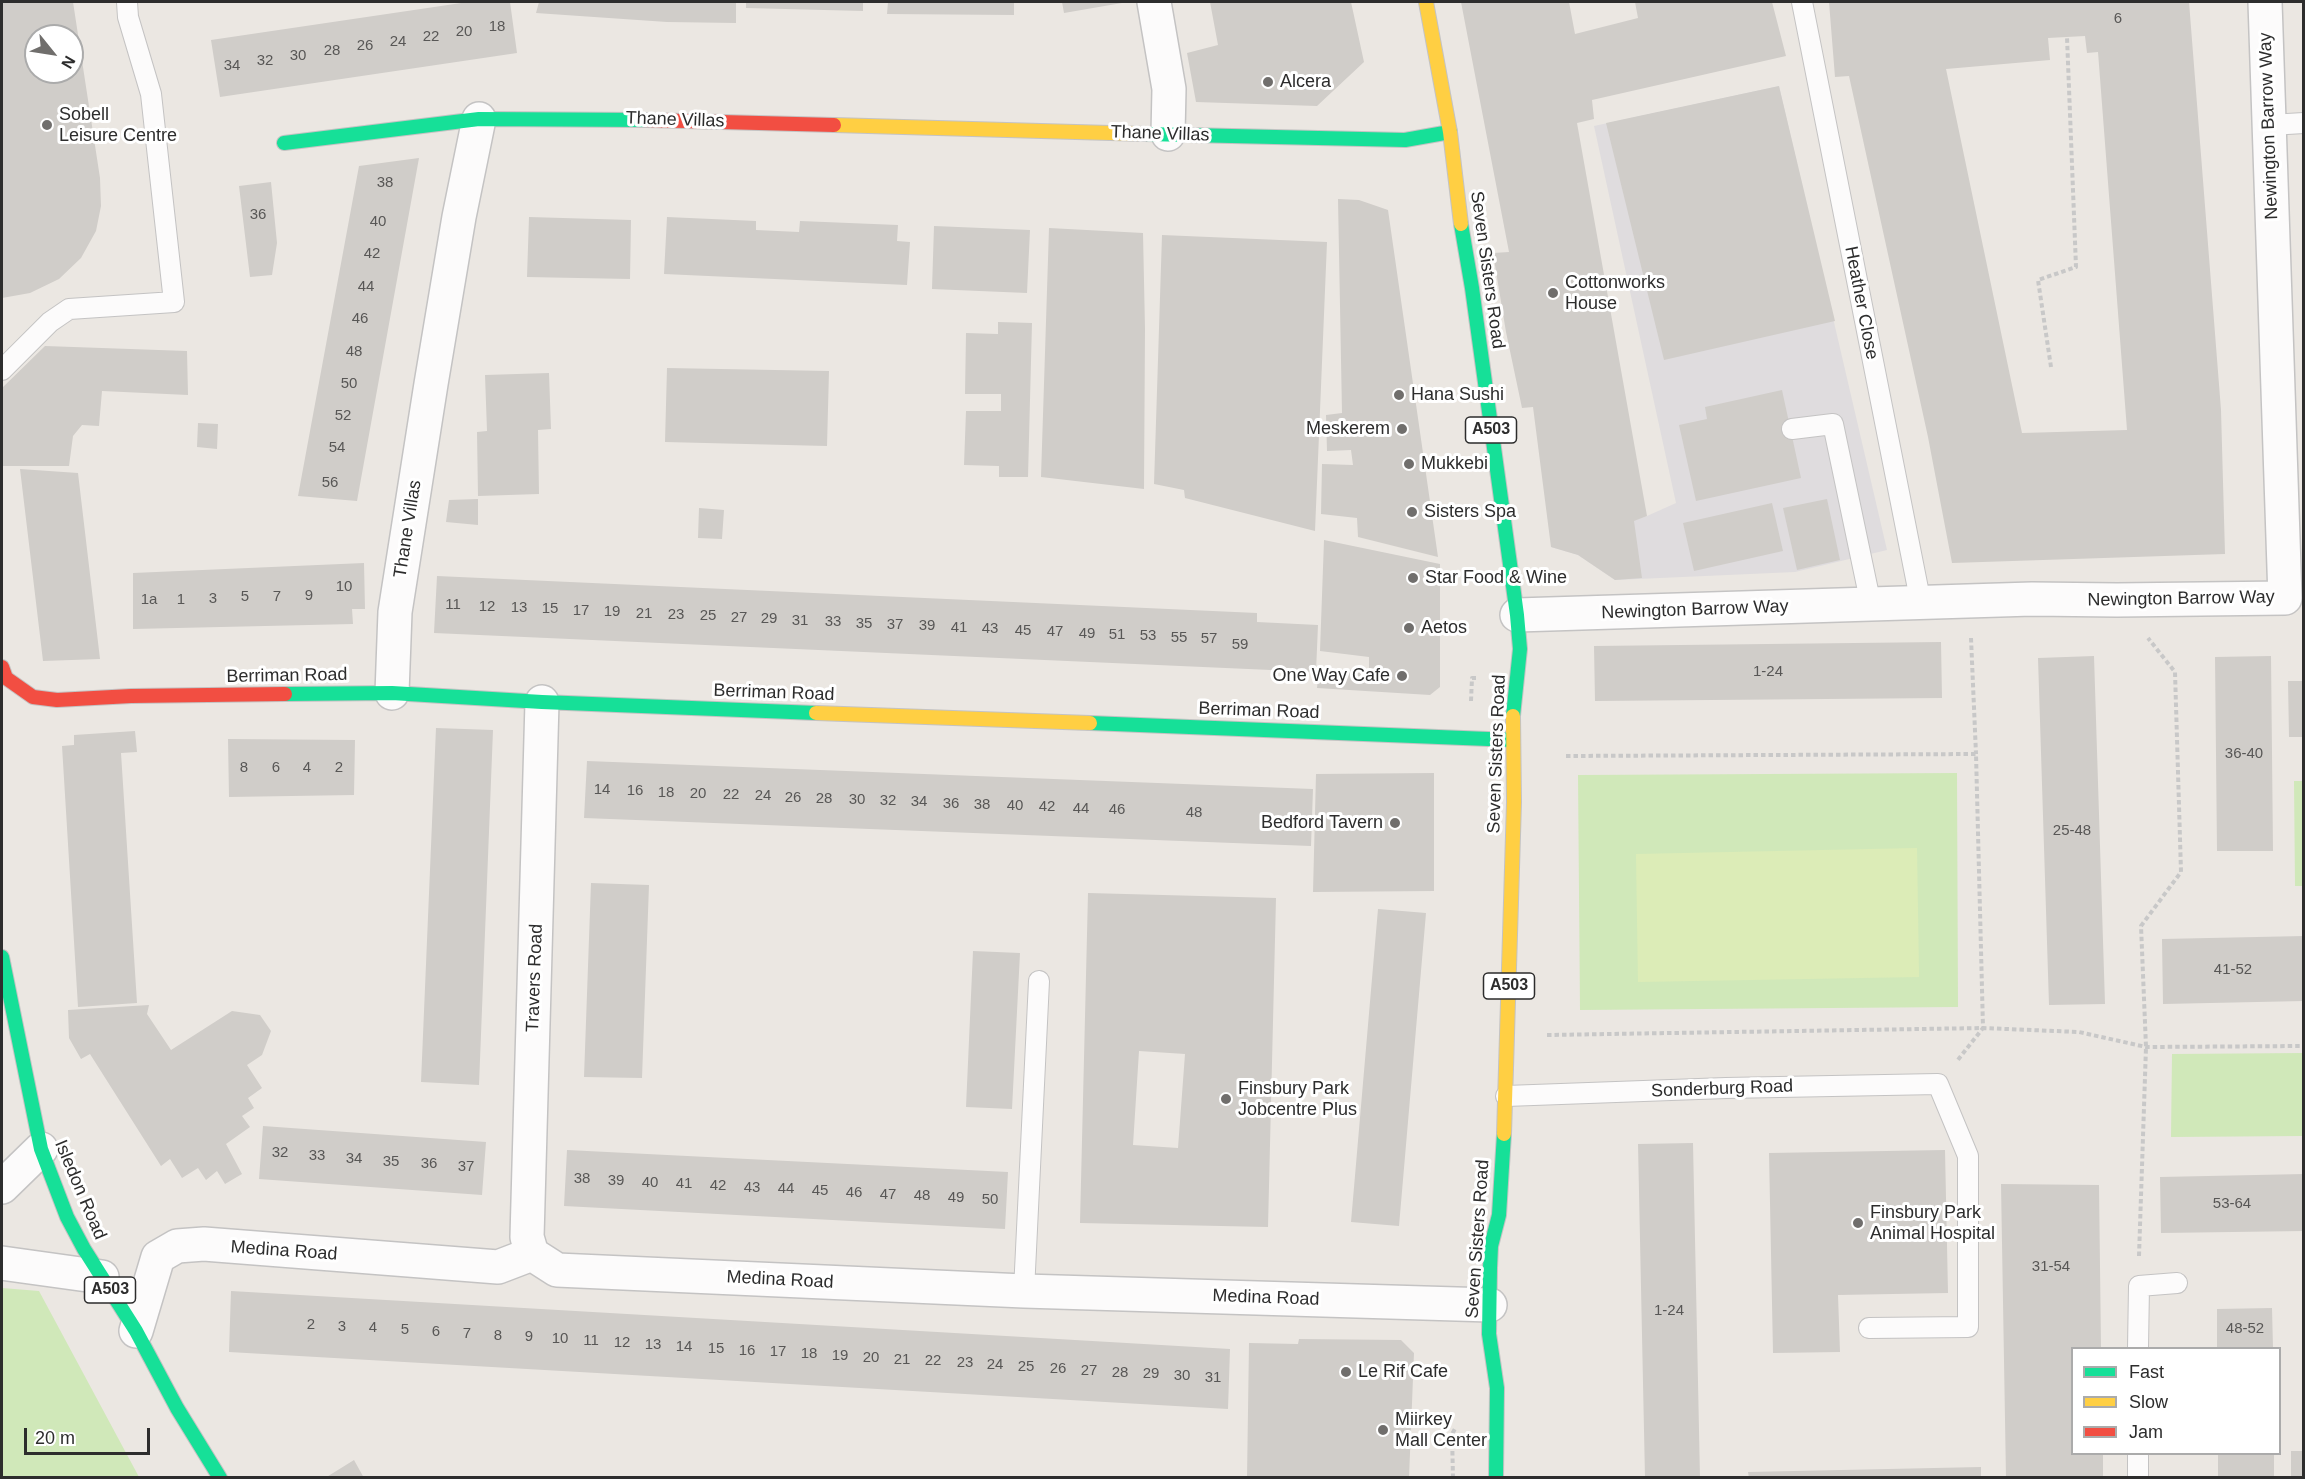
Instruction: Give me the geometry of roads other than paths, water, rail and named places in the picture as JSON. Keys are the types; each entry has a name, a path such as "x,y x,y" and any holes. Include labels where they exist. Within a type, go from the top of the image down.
{"main road":[{"name":"Seven Sisters Road","path":"1426,2 1450,132 1520,649 1513,704 1514,802 1506,1096 1499,1215 1491,1246 1489,1334 1497,1388 1496,1478"},
{"name":"Thane Villas","path":"479,119 609,119 1377,140 1406,140 1450,132"},
{"path":"284,143 479,119"},
{"name":"Berriman Road","path":"2,667 6,678 33,698 57,700 131,696 392,693 542,702 1513,740"},
{"name":"Isledon Road","path":"2,957 20,1036 41,1149 67,1217 136,1331 177,1408 220,1478"}],"street":[{"path":"1154,2 1169,89 1168,134"},
{"name":"Newington Barrow Way","path":"1517,615 2032,599 2294,597 2265,2"},
{"name":"Thane Villas","path":"392,693 395,612 459,217 479,119"},
{"name":"Travers Road","path":"532,1254 527,1237 542,702"},
{"path":"2,1187 41,1149"},
{"name":"Medina Road","path":"136,1331 158,1257 177,1246 204,1244 498,1267 532,1254 557,1270 1024,1291 1490,1305"},
{"path":"2,1263 102,1278"}],"lane":[{"path":"2,370 50,322 69,309 174,302 151,94 128,17 127,2"},
{"name":"Heather Close","path":"1802,2 1921,604"},
{"path":"2270,125 2304,123"},
{"path":"1792,429 1833,424 1871,605"},
{"path":"1024,1291 1039,981"},
{"name":"Sonderburg Road","path":"1506,1096 1726,1088 1938,1084 1968,1156 1968,1327 1869,1328"},
{"path":"2138,1347 2139,1286 2177,1283"},
{"path":"2138,1455 2138,1478"}],"place":[{"name":"Alcera","path":"1268,82"},
{"name":"Sobell Leisure Centre","path":"47,125"},
{"name":"Cottonworks House","path":"1553,293"},
{"name":"Hana Sushi","path":"1399,395"},
{"name":"Meskerem","path":"1402,429"},
{"name":"Mukkebi","path":"1409,464"},
{"name":"Sisters Spa","path":"1412,512"},
{"name":"Star Food & Wine","path":"1413,578"},
{"name":"Aetos","path":"1409,628"},
{"name":"One Way Cafe","path":"1402,676"},
{"name":"Bedford Tavern","path":"1395,823"},
{"name":"Finsbury Park Jobcentre Plus","path":"1226,1099"},
{"name":"Finsbury Park Animal Hospital","path":"1858,1223"},
{"name":"Le Rif Cafe","path":"1346,1372"},
{"name":"Miirkey Mall Center","path":"1383,1430"}]}
